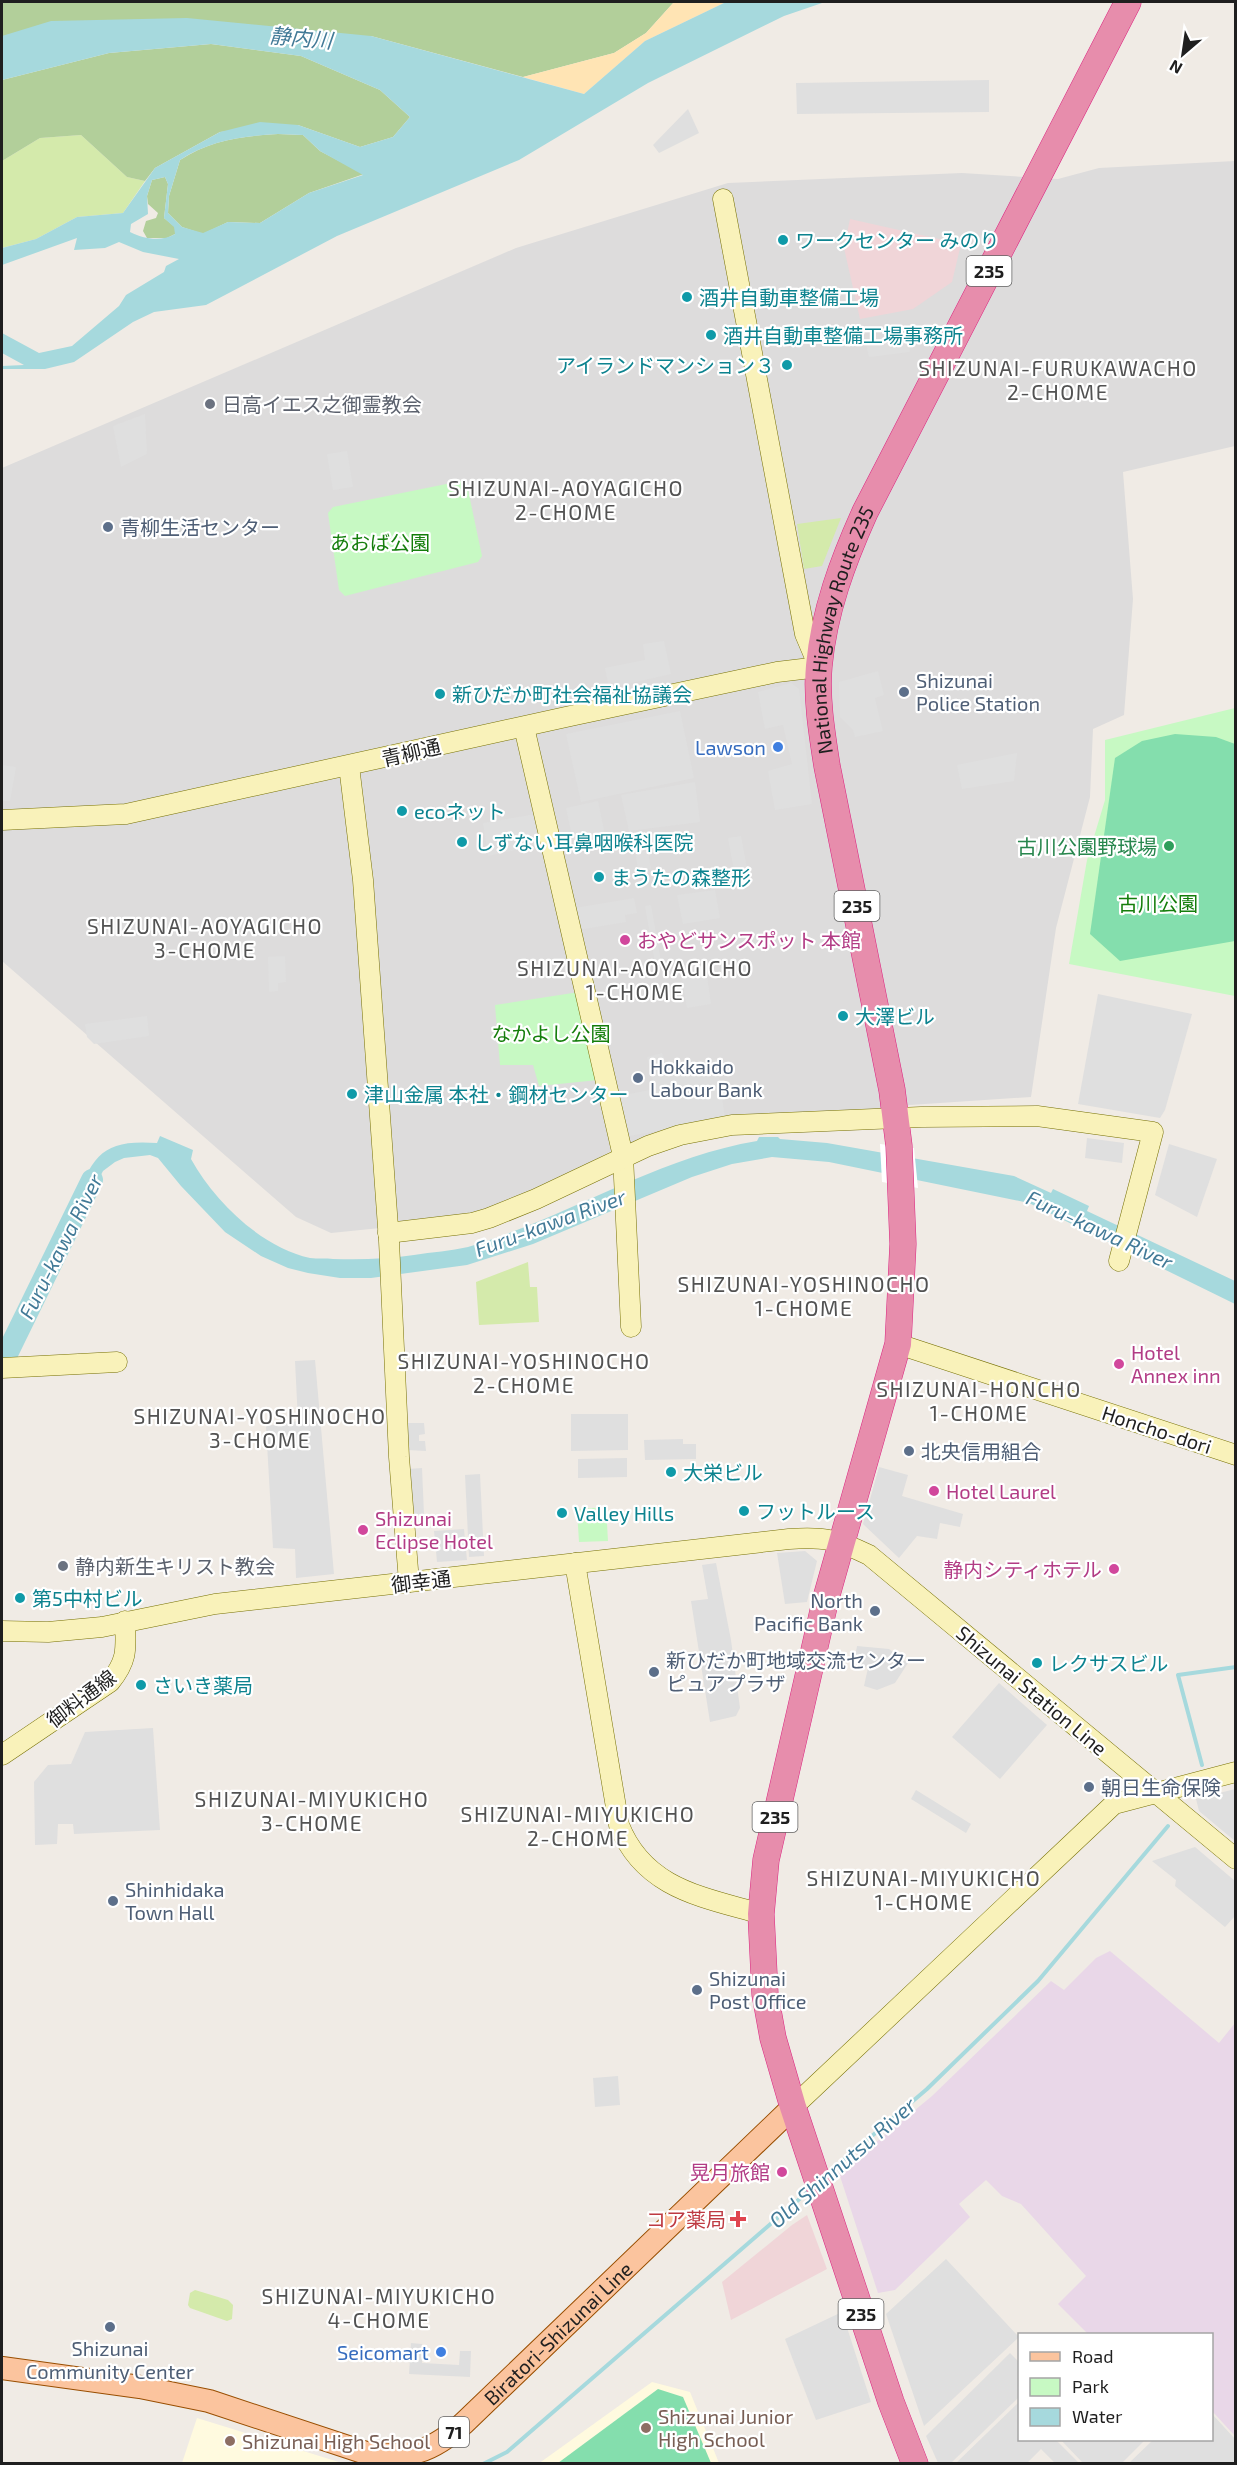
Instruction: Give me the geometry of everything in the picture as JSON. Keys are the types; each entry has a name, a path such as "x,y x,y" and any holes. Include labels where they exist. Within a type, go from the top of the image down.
{"highway":[{"name":"National Highway Route 235","path":"915,2463 891,2402 793,2107 773,2038 765,1994 761,1914 766,1860 826,1598 898,1344 903,1244 901,1185 892,1090 828,766 822,730 819,666 836,579 865,512 1128,2"}],"main road":[{"name":"Biratori-Shizunai Line","path":"2,2368 140,2387 209,2401 366,2452 424,2458 464,2423 793,2107"}],"street":[{"path":"723,200 804,634 819,666"},
{"name":"青柳通","path":"2,820 126,814 777,672 819,666"},
{"path":"524,727 623,1162 631,1327"},
{"path":"349,766 363,880 391,1285 399,1457 409,1582"},
{"path":"388,1237 489,1218 623,1162 680,1135 732,1125 896,1118 1037,1116 1153,1132 1119,1261"},
{"path":"898,1344 1236,1455"},
{"path":"10,1367 117,1362"},
{"name":"御幸通","path":"2,1631 48,1632 102,1627 215,1604 789,1539 809,1537 842,1542"},
{"name":"Shizunai Station Line","path":"842,1542 869,1555 1236,1859"},
{"path":"575,1563 619,1825 626,1842 653,1874 673,1885 694,1894 761,1914"},
{"name":"御料通線","path":"2,1755 110,1682 121,1668 126,1654 125,1621"},
{"path":"793,2107 1114,1804 1236,1772"}],"shaded area":[{"path":"989,80 989,112 797,114 796,83"},
{"path":"688,109 699,133 659,153 653,145"},
{"path":"1235,161 1235,446 1123,472 1133,599 1124,715 1093,729 1090,797 1056,928 1031,1097 910,1105 615,1149 511,1206 459,1220 331,1233 296,1217 2,961 2,468 516,248 728,183 962,173 1058,179 1099,168"},
{"path":"850,219 961,244 952,282 913,309 860,319 844,248"},
{"path":"907,338 910,352 869,357 866,344"},
{"path":"145,414 147,454 121,467 113,426"},
{"path":"347,451 353,487 333,490 327,454"},
{"path":"664,641 671,674 609,688 605,668 645,660 643,644"},
{"path":"878,671 884,695 875,698 883,731 855,737 853,730 840,717 839,682"},
{"path":"791,683 799,689 812,804 775,810 768,771 792,764 783,725 765,729 758,692"},
{"path":"680,711 694,778 581,802 566,734"},
{"path":"1017,753 1014,781 962,789 957,765"},
{"path":"2,765 16,767 10,801 2,801"},
{"path":"695,782 700,822 629,831 621,795"},
{"path":"598,801 605,835 573,841 566,808"},
{"path":"536,814 542,844 488,856 483,823"},
{"path":"741,836 748,874 735,876 728,838"},
{"path":"646,840 651,869 638,871 634,842"},
{"path":"715,890 720,918 683,924 677,895"},
{"path":"634,898 637,913 625,915 626,922 578,930 574,908"},
{"path":"651,905 661,962 655,963 645,906"},
{"path":"285,956 286,982 278,983 278,991 269,992 268,957"},
{"path":"706,969 711,1004 687,1008 681,973"},
{"path":"1098,994 1192,1014 1165,1110 1160,1118 1078,1104"},
{"path":"147,1016 149,1036 94,1044 87,1037 85,1024"},
{"path":"662,1053 668,1069 717,1059 725,1119 629,1136 619,1096 655,1089 647,1057"},
{"path":"1087,1138 1124,1143 1122,1163 1085,1158"},
{"path":"1169,1144 1217,1159 1197,1217 1155,1195"},
{"path":"315,1360 334,1574 296,1578 295,1549 273,1548 266,1426 298,1421 295,1361"},
{"path":"571,1414 628,1414 628,1450 571,1451"},
{"path":"406,1423 424,1423 425,1434 419,1435 419,1441 425,1441 426,1451 407,1450"},
{"path":"683,1439 683,1444 696,1444 696,1459 645,1460 644,1440"},
{"path":"627,1458 627,1477 578,1478 578,1459"},
{"path":"879,1467 908,1475 902,1496 963,1514 960,1527 940,1523 937,1539 917,1536 899,1558 863,1524"},
{"path":"422,1468 424,1514 411,1515 408,1469"},
{"path":"480,1474 484,1556 469,1557 465,1475"},
{"path":"464,1529 467,1560 437,1562 434,1531"},
{"path":"805,1551 817,1561 807,1602 785,1604 777,1553"},
{"path":"716,1563 731,1640 740,1708 736,1716 710,1722 691,1601 708,1599 702,1565"},
{"path":"857,1646 889,1649 908,1663 895,1683 877,1690 864,1686 868,1668 854,1663"},
{"path":"999,1683 1047,1725 1000,1779 952,1737"},
{"path":"153,1728 160,1830 74,1834 73,1824 58,1824 57,1844 35,1845 34,1782 48,1765 71,1764 85,1732"},
{"path":"1236,1789 1235,1841 1199,1811 1196,1799"},
{"path":"916,1790 971,1824 966,1833 911,1799"},
{"path":"1195,1847 1235,1881 1235,1916 1225,1927 1175,1886 1176,1880 1152,1861"},
{"path":"1110,1951 1219,2043 1235,2023 1235,2436 1213,2412 1213,2333 1087,2333 1058,2304 1086,2276 1021,2204 1002,2196 986,2180 959,2204 970,2217 895,2290 878,2293 839,2173 932,2096 1051,1981 1064,1990 1096,1958"},
{"path":"618,2076 620,2105 595,2107 593,2078"},
{"path":"807,2215 827,2269 731,2320 722,2282"},
{"path":"946,2259 1018,2338 924,2426 886,2314"},
{"path":"842,2312 871,2402 816,2420 785,2339"},
{"path":"411,2343 422,2344 422,2363 459,2365 460,2351 471,2351 470,2377 409,2374"},
{"path":"1010,2353 1018,2361 1018,2398 951,2463 938,2463 926,2436"},
{"name":"Shizunai Junior High School","path":"652,2382 690,2392 719,2463 538,2464"},
{"path":"1018,2403 1018,2441 1057,2441 1079,2463 1055,2463 1041,2449 1027,2463 956,2463"},
{"path":"1213,2415 1235,2439 1235,2463 1129,2463 1152,2441 1213,2441"},
{"name":"Shizunai High School","path":"197,2418 342,2463 182,2463"},
{"path":"1062,2441 1144,2441 1121,2464 1083,2463"}],"green space":[{"path":"2,2 674,2 646,33 614,53 523,77 371,36 2,36"},
{"path":"211,44 301,56 380,90 410,117 393,137 360,147 298,125 220,132 155,168 145,181 127,177 81,135 40,138 2,161 2,80 109,53"},
{"path":"278,134 303,135 320,151 364,174 309,193 260,223 228,222 203,234 182,227 168,213 169,196 180,160 191,153 227,140"},
{"path":"81,135 127,177 145,181 123,213 77,217 36,239 2,248 2,161 40,138"},
{"path":"165,177 168,184 164,218 175,227 175,234 167,238 147,238 143,231 146,221 156,218 158,213 148,204 147,196 152,180"},
{"name":"あおば公園","path":"461,481 467,485 482,556 478,562 345,596 339,590 328,513 333,507"},
{"path":"841,518 822,566 804,569 797,524"},
{"name":"古川公園野球場","path":"1235,708 1235,996 1069,964 1087,860 1105,800 1105,740"},
{"name":"古川公園野球場","path":"1175,734 1216,737 1235,744 1235,941 1120,961 1090,934 1115,758 1142,741"},
{"name":"なかよし公園","path":"579,992 598,1080 539,1086 533,1065 500,1065 495,1005"},
{"path":"528,1262 530,1287 537,1287 539,1322 479,1325 476,1282"},
{"path":"606,1507 608,1541 579,1542 577,1509"},
{"path":"195,2290 228,2300 233,2305 232,2319 227,2321 190,2308 188,2305 190,2293"},
{"name":"Shizunai Junior High School","path":"658,2389 683,2397 711,2463 558,2463"}],"sand":[{"path":"674,2 726,2 645,41 584,94 523,77 614,53 646,33"}],"water":[{"name":"静内川","path":"726,2 825,2 784,16 648,83 519,160 337,236 206,305 154,312 133,322 74,362 45,369 2,369 2,366 24,365 2,353 2,333 39,353 72,346 119,306 126,295 164,272 166,266 179,259 143,252 119,242 105,248 74,250 77,238 2,265 2,248 36,239 77,217 123,213 155,168 220,132 260,122 298,125 360,147 393,137 410,117 380,90 301,56 211,44 109,53 2,80 2,36 51,21 187,18 371,36 584,94 645,41","holes":["278,134 303,135 320,151 363,175 309,193 260,223 228,222 203,233 182,227 168,213 169,196 180,160 191,153 227,140","165,177 168,184 164,218 174,227 175,234 152,239 130,232 131,224 148,214 147,196 152,180"]},
{"path":"160,1136 193,1150 191,1159 201,1175 226,1206 241,1220 274,1244 310,1258 384,1258 468,1247 541,1221 647,1174 683,1161 719,1149 757,1141 759,1137 778,1137 827,1143 1014,1176 1051,1193 1053,1189 1089,1206 1087,1211 1235,1281 1235,1304 1029,1203 829,1162 772,1157 732,1164 692,1177 533,1244 467,1265 371,1278 340,1278 308,1273 288,1268 261,1256 225,1232 158,1158 150,1155 124,1158 115,1162 103,1171 84,1208 73,1203 87,1173 102,1154 123,1144 157,1143"}],"pier":[{"path":"880,1144 914,1148 918,1188 882,1182"}],"waterway":[{"name":"Furu-kawa River","path":"2,1364 92,1180"},
{"name":"Old Shinnutsu River","path":"1202,1765 1178,1675 1236,1667"},
{"name":"Old Shinnutsu River","path":"825,2176 927,2089 1038,1981 1168,1826"},
{"name":"Old Shinnutsu River","path":"483,2464 507,2452 811,2189"}],"place":[{"name":"ワークセンター みのり","path":"783,240"},
{"name":"酒井自動車整備工場","path":"687,297"},
{"name":"酒井自動車整備工場事務所","path":"711,335"},
{"name":"アイランドマンション３","path":"787,365"},
{"name":"日高イエス之御霊教会","path":"210,404"},
{"name":"青柳生活センター","path":"108,527"},
{"name":"Shizunai Police Station","path":"904,692"},
{"name":"新ひだか町社会福祉協議会","path":"440,694"},
{"name":"Lawson","path":"778,747"},
{"name":"ecoネット","path":"402,811"},
{"name":"しずない耳鼻咽喉科医院","path":"462,842"},
{"name":"古川公園野球場","path":"1169,846"},
{"name":"まうたの森整形","path":"599,877"},
{"name":"おやどサンスポット 本館","path":"625,940"},
{"name":"大澤ビル","path":"843,1016"},
{"name":"Hokkaido Labour Bank","path":"638,1078"},
{"name":"津山金属 本社・鋼材センター","path":"352,1094"},
{"name":"Hotel Annex inn","path":"1119,1364"},
{"name":"北央信用組合","path":"909,1451"},
{"name":"大栄ビル","path":"671,1472"},
{"name":"Hotel Laurel","path":"934,1491"},
{"name":"フットルース","path":"744,1511"},
{"name":"Valley Hills","path":"562,1513"},
{"name":"Shizunai Eclipse Hotel","path":"363,1530"},
{"name":"静内新生キリスト教会","path":"63,1566"},
{"name":"静内シティホテル","path":"1114,1569"},
{"name":"第5中村ビル","path":"20,1598"},
{"name":"North Pacific Bank","path":"875,1611"},
{"name":"レクサスビル","path":"1037,1663"},
{"name":"新ひだか町地域交流センター ピュアプラザ","path":"654,1672"},
{"name":"さいき薬局","path":"141,1685"},
{"name":"朝日生命保険","path":"1089,1787"},
{"name":"Shinhidaka Town Hall","path":"113,1901"},
{"name":"Shizunai Post Office","path":"697,1990"},
{"name":"晃月旅館","path":"782,2172"},
{"name":"コア薬局","path":"738,2219"},
{"name":"Shizunai Community Center","path":"110,2327"},
{"name":"Seicomart","path":"441,2352"},
{"name":"Shizunai Junior High School","path":"646,2428"},
{"name":"Shizunai High School","path":"230,2441"}],"district":[{"name":"SHIZUNAI-FURUKAWACHO 2-CHOME","path":"1058,379"},
{"name":"SHIZUNAI-AOYAGICHO 2-CHOME","path":"566,499"},
{"name":"SHIZUNAI-AOYAGICHO 3-CHOME","path":"205,937"},
{"name":"SHIZUNAI-AOYAGICHO 1-CHOME","path":"635,979"},
{"name":"SHIZUNAI-YOSHINOCHO 1-CHOME","path":"804,1295"},
{"name":"SHIZUNAI-YOSHINOCHO 2-CHOME","path":"524,1372"},
{"name":"SHIZUNAI-HONCHO 1-CHOME","path":"979,1400"},
{"name":"SHIZUNAI-YOSHINOCHO 3-CHOME","path":"260,1427"},
{"name":"SHIZUNAI-MIYUKICHO 3-CHOME","path":"312,1810"},
{"name":"SHIZUNAI-MIYUKICHO 2-CHOME","path":"578,1825"},
{"name":"SHIZUNAI-MIYUKICHO 1-CHOME","path":"924,1889"},
{"name":"SHIZUNAI-MIYUKICHO 4-CHOME","path":"379,2307"}],"park label":[{"name":"古川公園","path":"1158,903"}]}
